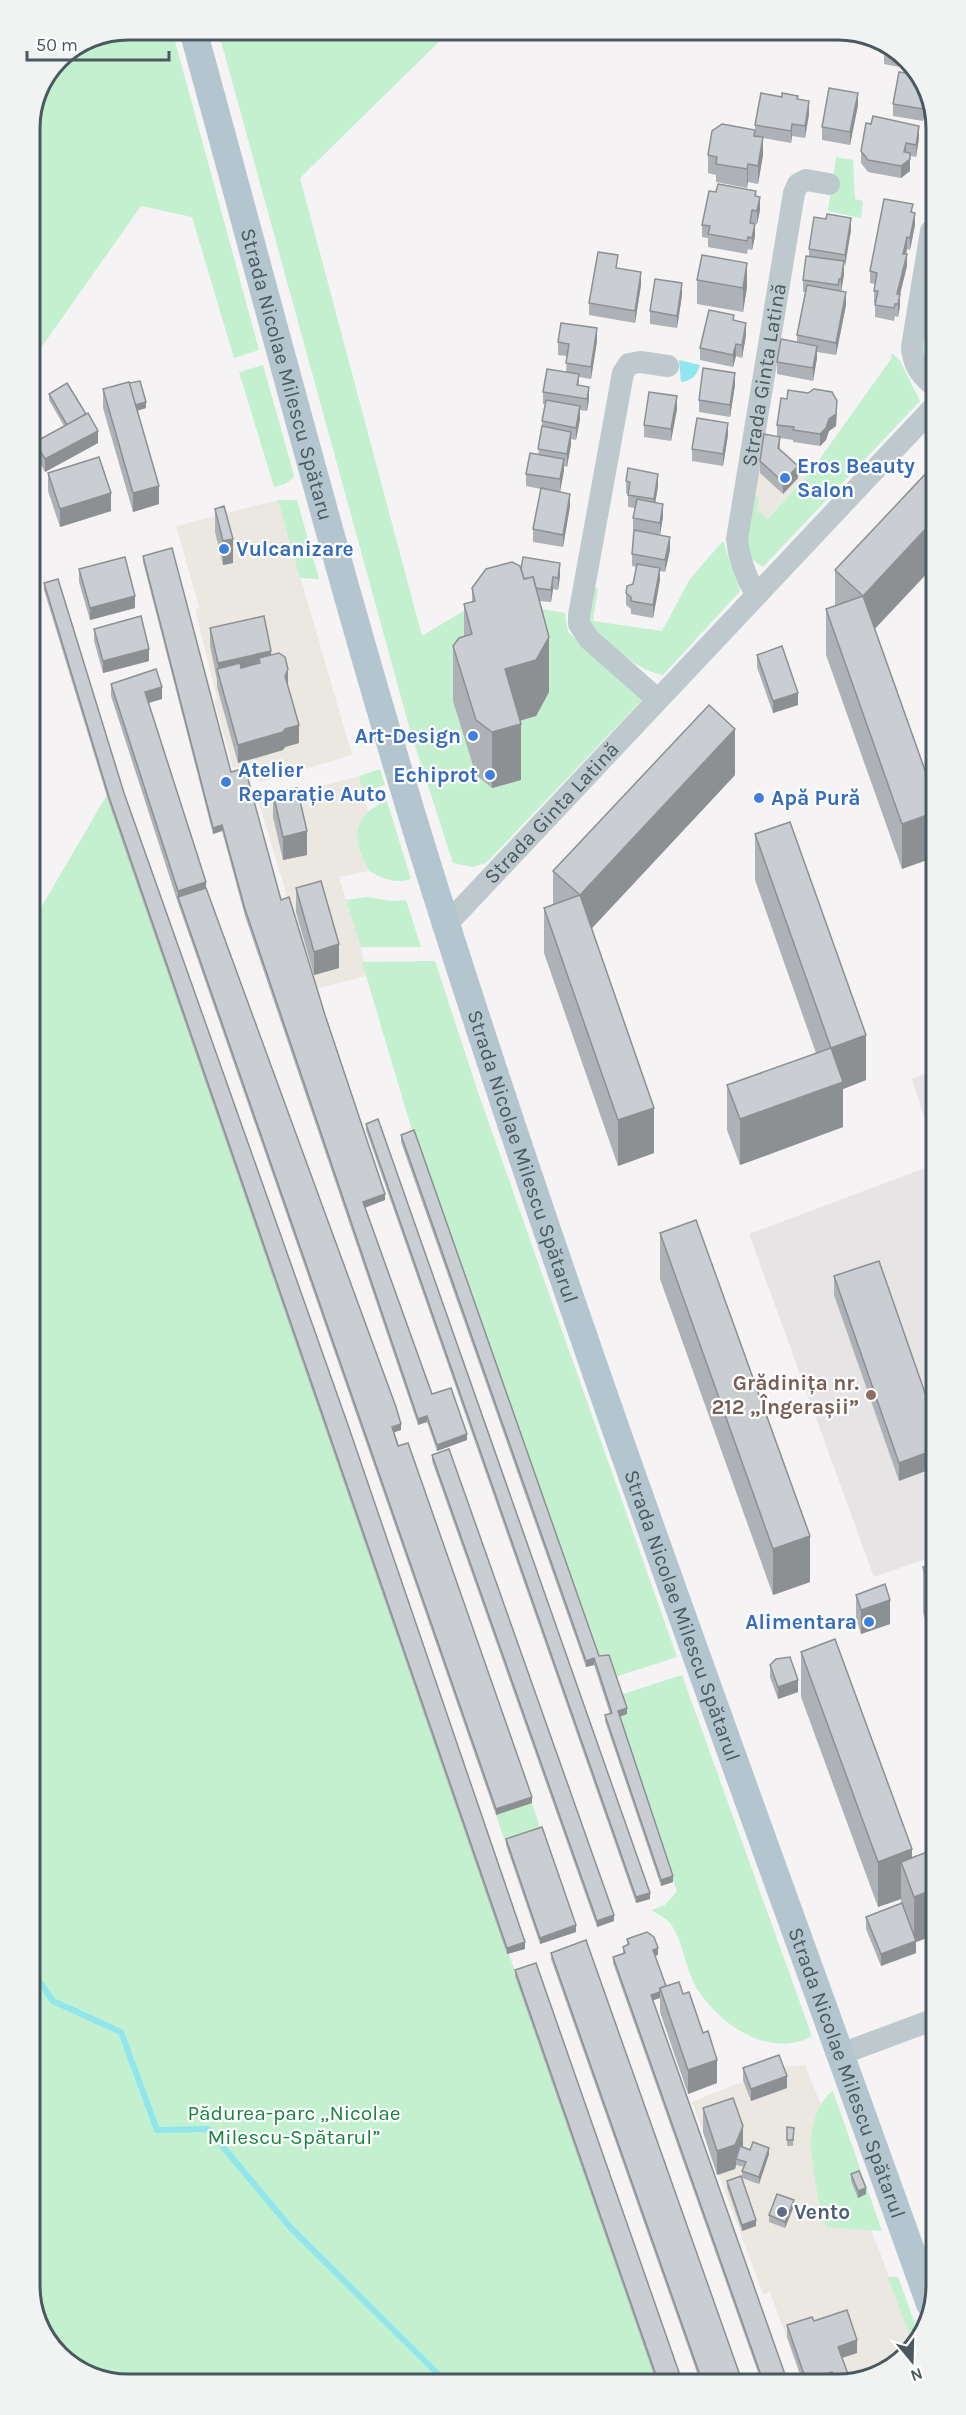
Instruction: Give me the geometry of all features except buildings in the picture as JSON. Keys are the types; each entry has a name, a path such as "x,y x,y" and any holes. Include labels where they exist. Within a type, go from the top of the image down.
{"main road":[{"name":"Strada Nicolae Milescu Spătaru","path":"197,40 326,518 388,735 446,925"},
{"name":"Strada Nicolae Milescu Spătarul","path":"446,925 554,1256 926,2291"}],"street":[{"name":"Strada Ginta Latină","path":"756,594 745,576 738,554 737,539 794,193 798,184 806,180 829,184"},
{"path":"926,262 912,347 913,358 918,370 926,378"},
{"path":"657,699 589,639 579,624 579,615 623,373 629,364 639,362 668,366"},
{"name":"Strada Ginta Latină","path":"446,925 926,415"},
{"path":"841,2054 926,2022"}],"shaded area":[{"path":"765,433 809,474 766,519 757,510 753,495"},
{"path":"278,500 352,755 261,782 252,777 248,765 233,768 214,699 217,698 195,609 199,607 176,526"},
{"path":"359,776 382,868 339,877 361,947 366,976 315,989 259,803"},
{"path":"926,1074 926,1123 912,1079"},
{"name":"Grădinița nr. 212 „Îngerașii”","path":"926,1168 926,1559 874,1577 749,1234"},
{"path":"805,2065 881,2255 908,2331 882,2331 882,2361 854,2373 800,2374 770,2292 763,2294 692,2102 779,2067"}],"green space":[{"path":"129,40 175,40 259,350 234,358 192,217 141,206 41,348 41,123 50,90 66,66 95,47"},
{"path":"221,40 440,40 300,178 422,636 487,599 565,613 568,632 643,699 486,863 472,867 453,863 410,730"},
{"path":"836,157 853,160 855,199 863,201 861,218 828,211"},
{"path":"926,328 926,362 922,352"},
{"path":"892,353 900,361 920,401 763,567 749,557 745,549 753,495 759,498 757,510 767,519 809,474 891,359"},
{"path":"263,365 294,475 285,484 274,487 239,372"},
{"path":"278,500 297,500 319,579 300,578"},
{"path":"723,541 740,591 663,675 633,662 590,626 588,620 594,587 598,588 593,621 662,631 690,579"},
{"path":"380,769 385,785 363,792 359,776"},
{"name":"Pădurea-parc „Nicolae Milescu-Spătarul”","path":"107,795 655,2374 112,2373 95,2368 75,2356 55,2335 45,2314 40,2286 41,908"},
{"path":"387,801 411,879 389,880 369,871 359,848 357,835 360,823 371,809"},
{"path":"366,897 393,901 406,900 421,947 361,947 346,900"},
{"path":"435,961 479,1095 677,1657 615,1677 599,1663 414,1137 362,962"},
{"path":"682,1675 812,2036 796,2042 779,2044 763,2041 731,2025 718,2014 696,1987 672,1926 651,1910 665,1905 677,1891 618,1717 620,1695"},
{"path":"532,1803 542,1833 506,1845 496,1815"},
{"path":"833,2091 882,2231 828,2227 822,2221 812,2161 811,2135 820,2106"},
{"path":"888,2277 898,2277 916,2326 913,2331 908,2331"}],"water":[{"path":"679,360 700,365 696,375 681,382"}],"waterway":[{"path":"40,1983 53,2001 121,2032 157,2130 208,2129 291,2228 438,2374"}],"place":[{"name":"Eros Beauty Salon","path":"785,478"},
{"name":"Vulcanizare","path":"224,549"},
{"name":"Art-Design","path":"473,736"},
{"name":"Echiprot","path":"490,775"},
{"name":"Atelier Reparație Auto","path":"226,782"},
{"name":"Apă Pură","path":"759,798"},
{"name":"Grădinița nr. 212 „Îngerașii”","path":"871,1395"},
{"name":"Alimentara","path":"869,1622"},
{"name":"Vento","path":"782,2212"}]}
